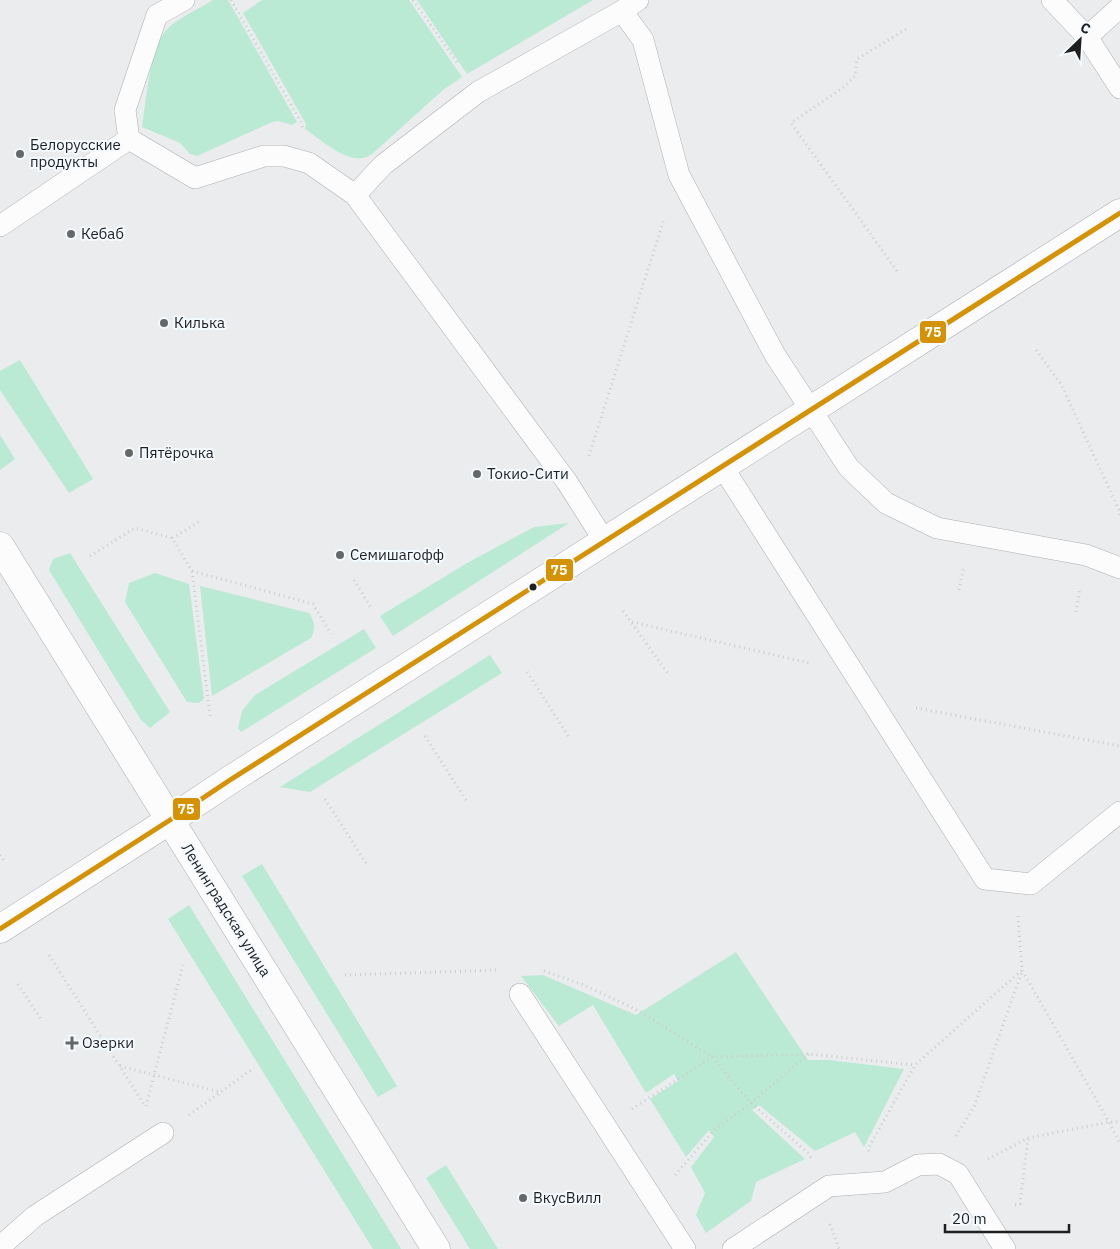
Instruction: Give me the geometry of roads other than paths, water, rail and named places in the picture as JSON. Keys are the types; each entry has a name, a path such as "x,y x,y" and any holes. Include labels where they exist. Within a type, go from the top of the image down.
{"street":[{"path":"0,928 1120,213"},
{"name":"Ленинградская улица","path":"0,546 436,1249"}],"lane":[{"path":"128,140 125,110 157,14 184,0"},
{"path":"1052,0 1087,36 1120,88"},
{"path":"355,195 383,165 478,92 630,5 643,40 679,174 775,355 849,468 886,503 937,528 1086,555 1120,568"},
{"path":"1087,36 1120,7"},
{"path":"128,140 195,178 264,156 284,156 309,163 355,195 567,482 605,542"},
{"path":"0,226 128,140"},
{"path":"722,466 985,878 1031,884 1120,812"},
{"path":"520,994 686,1249"},
{"path":"3,1245 34,1216 163,1133"},
{"path":"733,1249 829,1186 885,1182 918,1165 939,1164 958,1174 1005,1249"}],"place":[{"name":"Белорусские продукты","path":"20,154"},
{"name":"Кебаб","path":"71,234"},
{"name":"Килька","path":"164,323"},
{"name":"Пятёрочка","path":"129,453"},
{"name":"Токио-Сити","path":"477,474"},
{"name":"Семишагофф","path":"340,555"},
{"name":"Озерки","path":"72,1043"},
{"name":"ВкусВилл","path":"523,1198"}]}
